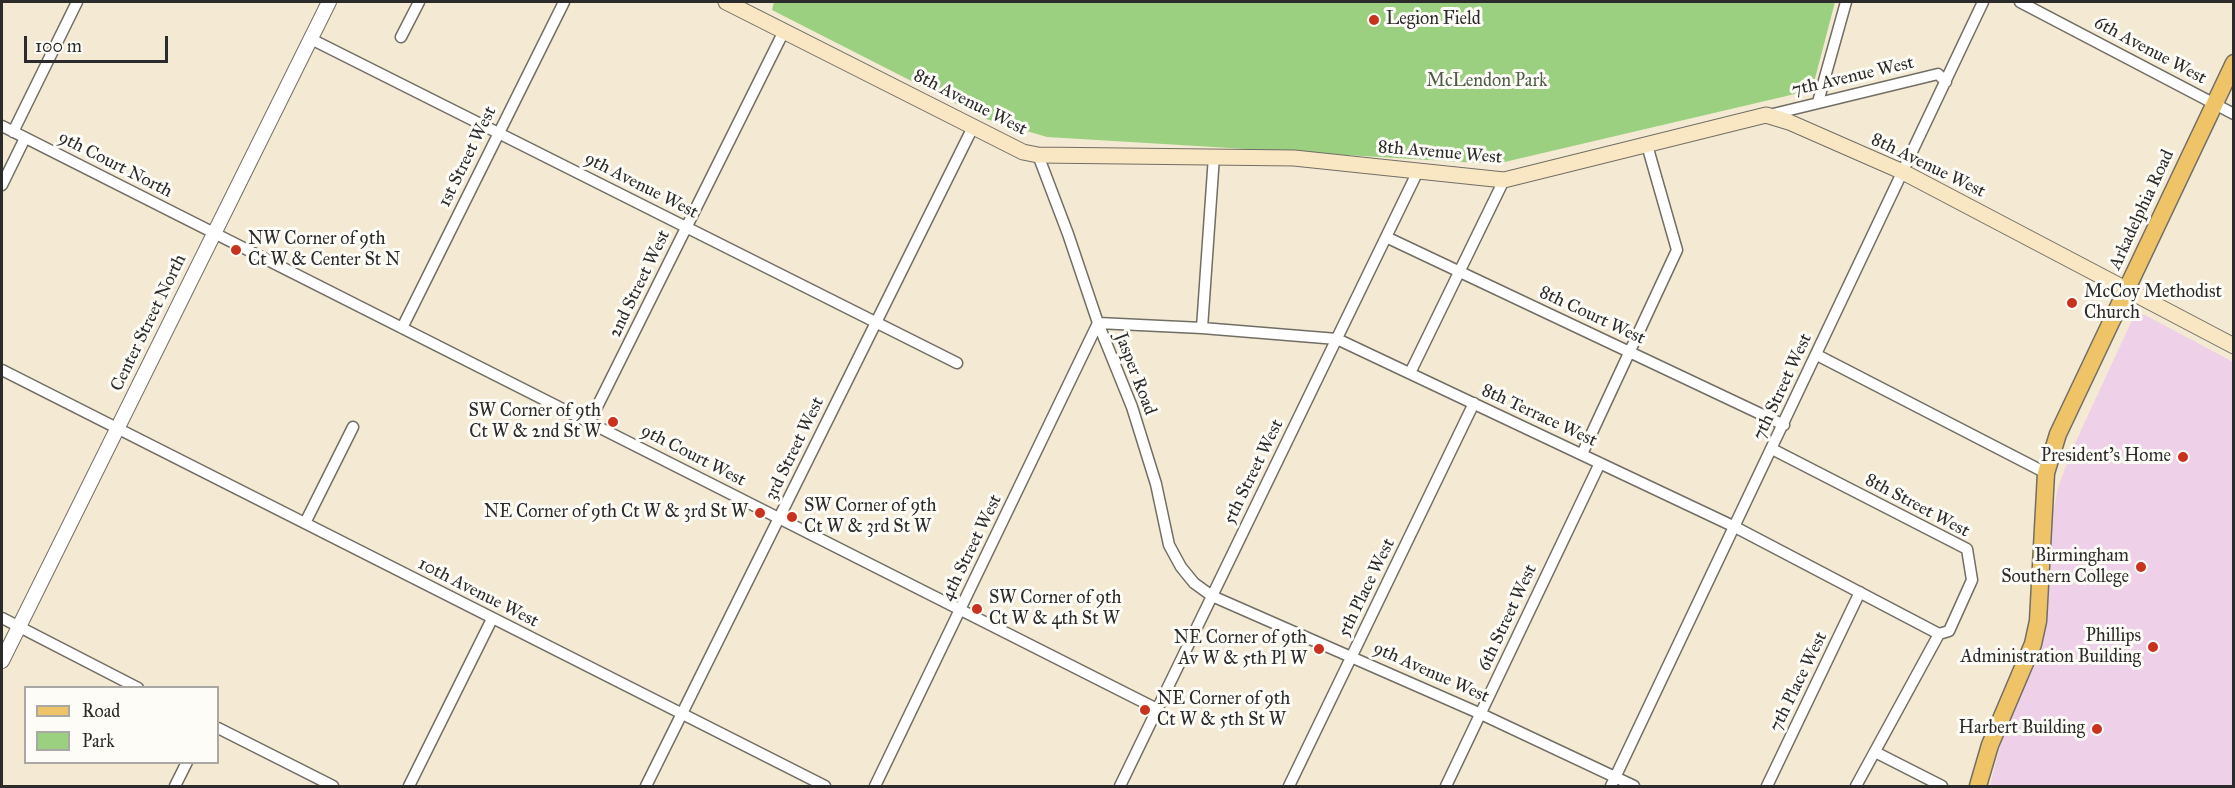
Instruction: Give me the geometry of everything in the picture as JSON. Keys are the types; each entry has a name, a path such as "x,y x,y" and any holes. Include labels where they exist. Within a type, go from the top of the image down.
{"main road":[{"name":"8th Avenue West","path":"726,2 1023,152 1038,155 1294,159 1504,180 1766,116 1789,122 1902,172 2234,346"},
{"name":"Arkadelphia Road","path":"1978,786 1990,746 2032,644 2038,621 2046,473 2058,434 2234,63"}],"street":[{"path":"13,132 77,2"},
{"name":"Center Street North","path":"2,661 329,2"},
{"path":"401,37 419,2"},
{"name":"1st Street West","path":"402,328 564,2"},
{"path":"1818,102 1846,2"},
{"name":"7th Street West","path":"1613,782 1983,2"},
{"name":"6th Avenue West","path":"2020,2 2234,114"},
{"name":"2nd Street West","path":"589,423 784,31"},
{"name":"9th Avenue West","path":"311,39 957,363"},
{"name":"7th Avenue West","path":"1766,116 1938,74 1946,82"},
{"name":"9th Court North","path":"2,126 214,233"},
{"name":"3rd Street West","path":"646,786 973,127"},
{"path":"2,185 25,138"},
{"path":"1582,454 1677,250 1647,145"},
{"name":"Jasper Road","path":"1038,155 1098,323 1139,429 1156,484 1169,545 1181,567 1194,583 1212,596"},
{"path":"1203,328 1214,156"},
{"name":"5th Street West","path":"1120,786 1418,171"},
{"path":"1410,373 1504,180"},
{"name":"9th Court West","path":"214,233 1157,709"},
{"name":"8th Court West","path":"1386,237 1784,424"},
{"name":"8th Terrace West","path":"1098,323 1203,328 1337,339 1735,527 1939,634"},
{"name":"4th Street West","path":"875,786 1098,323"},
{"path":"1816,355 2046,473"},
{"name":"10th Avenue West","path":"2,370 825,786"},
{"name":"5th Place West","path":"1288,786 1474,404"},
{"path":"305,524 353,427"},
{"name":"8th Street West","path":"1772,449 1967,549 1972,580 1949,632 1939,634 1857,786"},
{"name":"6th Street West","path":"1446,786 1600,463"},
{"name":"7th Place West","path":"1767,786 1860,592"},
{"name":"9th Avenue West","path":"1212,596 1481,714 1613,782 1634,786"},
{"path":"2,618 136,686"},
{"path":"409,786 492,619"},
{"path":"219,729 333,786"},
{"path":"1875,752 1942,786"},
{"path":"175,786 186,764"}],"shaded area":[{"name":"Birmingham Southern College","path":"2145,315 2233,362 2233,786 1990,786 2001,742 2039,648 2044,622 2053,513 2058,488 2071,452 2134,316"}],"green space":[{"name":"McLendon Park","path":"774,2 1835,2 1812,90 1496,164 1047,137 986,119 772,10"}],"place":[{"name":"Legion Field","path":"1374,20"},
{"name":"NW Corner of 9th Ct W & Center St N","path":"236,250"},
{"name":"McCoy Methodist Church","path":"2072,303"},
{"name":"SW Corner of 9th Ct W & 2nd St W","path":"613,422"},
{"name":"President's Home","path":"2183,457"},
{"name":"NE Corner of 9th Ct W & 3rd St W","path":"760,513"},
{"name":"SW Corner of 9th Ct W & 3rd St W","path":"792,517"},
{"name":"Birmingham Southern College","path":"2141,567"},
{"name":"SW Corner of 9th Ct W & 4th St W","path":"977,609"},
{"name":"Phillips Administration Building","path":"2153,647"},
{"name":"NE Corner of 9th Av W & 5th Pl W","path":"1319,649"},
{"name":"NE Corner of 9th Ct W & 5th St W","path":"1145,710"},
{"name":"Harbert Building","path":"2097,729"}]}
